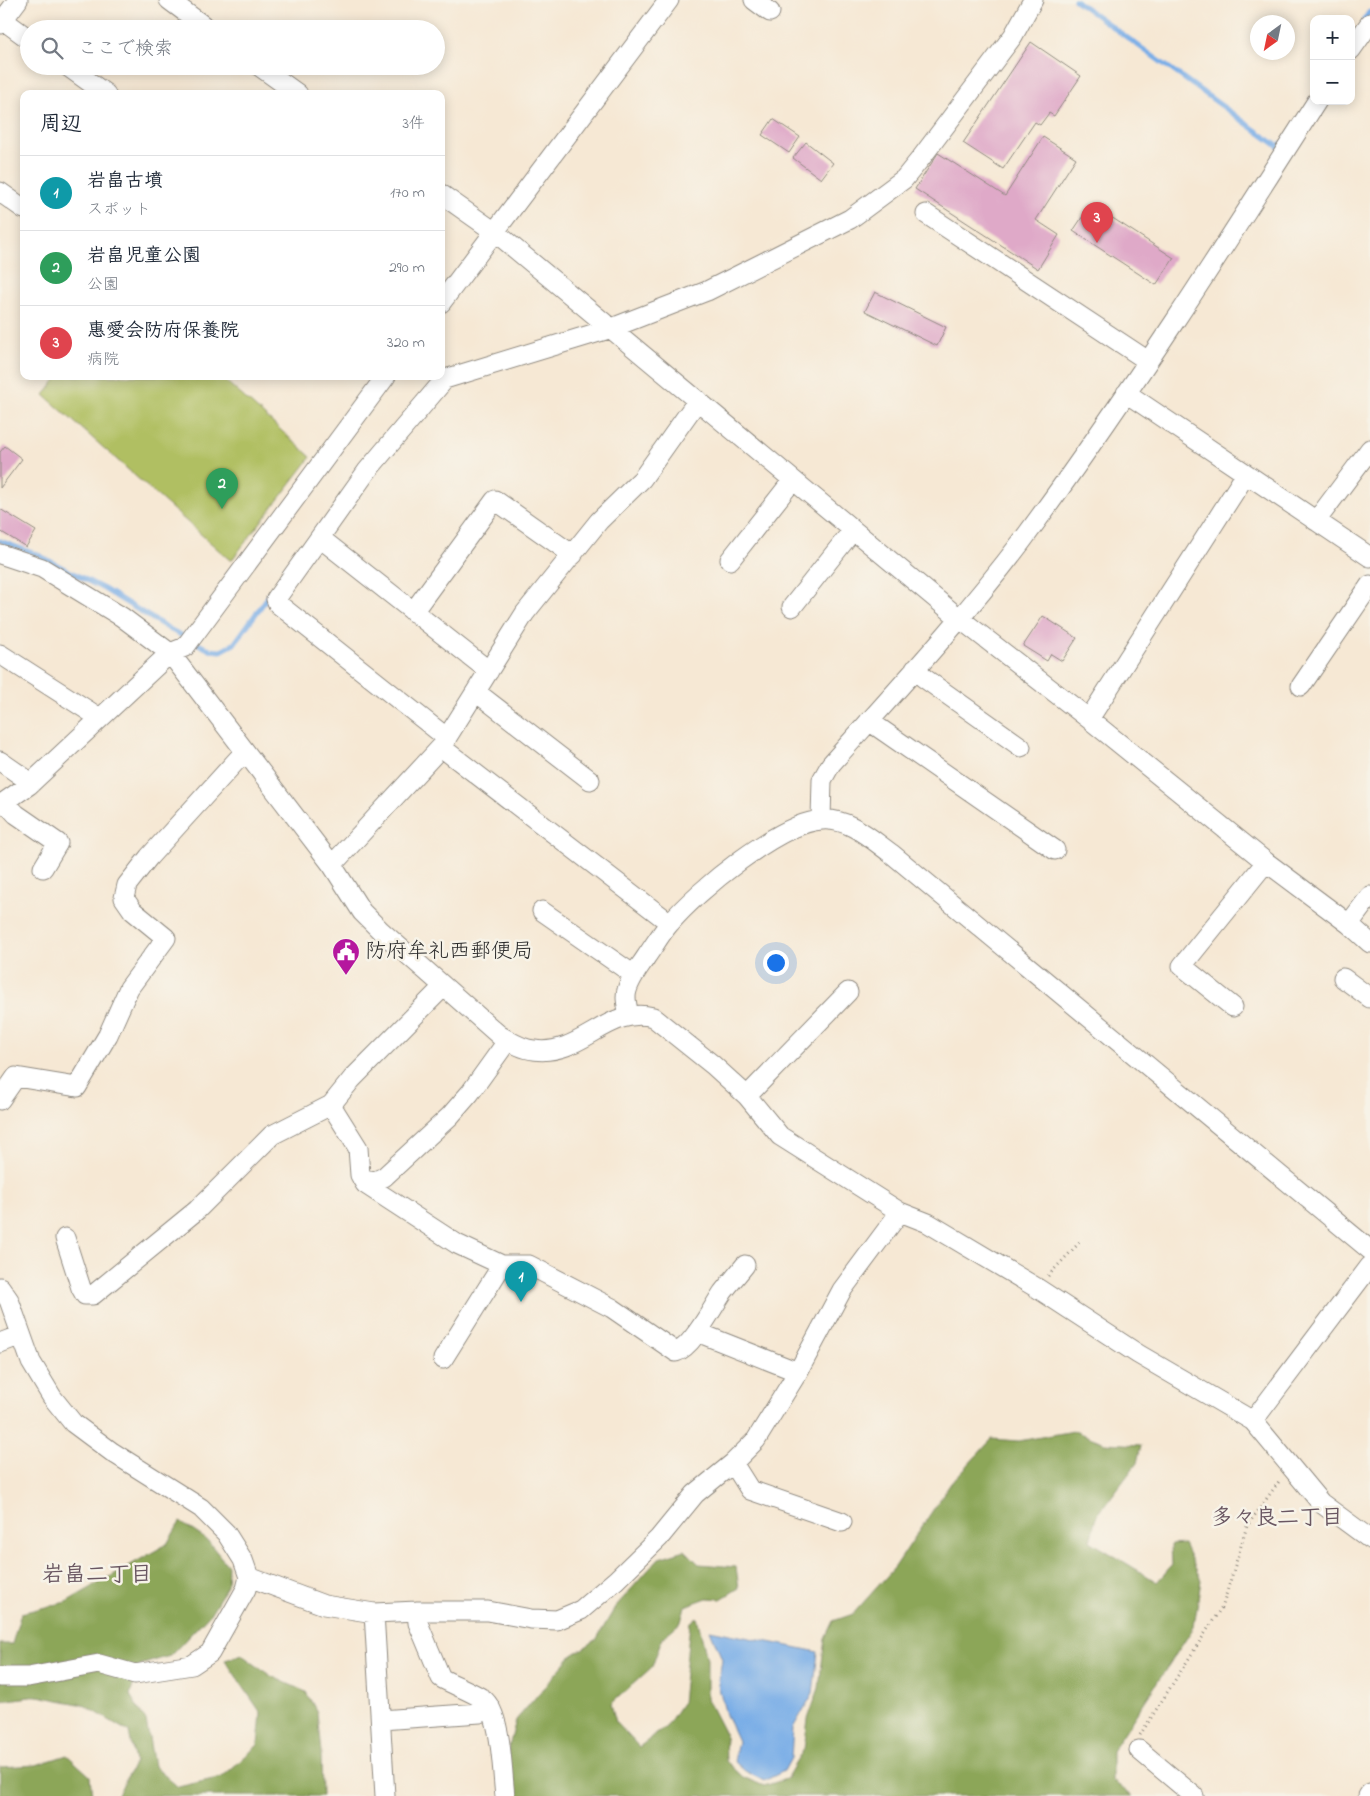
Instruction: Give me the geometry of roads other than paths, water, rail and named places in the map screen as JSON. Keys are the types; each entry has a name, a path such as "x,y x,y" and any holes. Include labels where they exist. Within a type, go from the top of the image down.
{"street":[{"path":"18,0 1,22 20,34"},
{"path":"169,0 196,20"},
{"path":"754,0 770,12"},
{"path":"670,923 444,742 278,604 276,599 367,471 445,380 609,329 708,292 850,219 904,179 1013,36 1033,0"},
{"path":"445,298 665,1"},
{"path":"1355,45 1370,24"},
{"path":"80,75 100,90"},
{"path":"272,75 292,90"},
{"path":"821,820 822,780 831,764 959,618 1021,542 1126,393 1214,263 1314,105"},
{"path":"0,192 20,205"},
{"path":"445,197 495,232 609,329 698,400 959,618 1089,719 1266,862 1349,924 1370,943"},
{"path":"926,214 1148,361"},
{"path":"43,868 58,843 3,804 29,785 170,653 185,647 383,380"},
{"path":"1126,393 1370,557"},
{"path":"332,865 444,742 525,613 599,521 642,479 698,400"},
{"path":"1316,521 1370,449"},
{"path":"1089,719 1246,474"},
{"path":"730,560 793,480"},
{"path":"412,612 495,500 572,555"},
{"path":"792,607 853,530"},
{"path":"320,538 489,671"},
{"path":"0,554 42,568 122,617 170,653 332,865 362,912 443,987 499,1035 533,1050 564,1048 579,1042 612,1021 642,1014 653,1017 713,1065 746,1096 780,1136 900,1212 928,1223 1037,1288 1138,1354 1252,1421 1320,1502 1370,1538"},
{"path":"1301,686 1370,584"},
{"path":"0,654 99,719"},
{"path":"915,669 924,678 1021,747"},
{"path":"476,692 590,780"},
{"path":"869,722 1055,850"},
{"path":"0,1100 16,1077 78,1087 108,1034 128,988 166,938 133,911 124,898 127,885 149,857 238,759 246,754"},
{"path":"0,761 23,777 29,785"},
{"path":"629,1016 626,996 634,975 670,923 727,870 784,832 802,824 821,820 833,820 849,825 892,854 1370,1250"},
{"path":"1233,1007 1182,966 1266,862"},
{"path":"1349,924 1370,896"},
{"path":"542,911 634,975"},
{"path":"1343,978 1370,998"},
{"path":"66,1238 85,1295 93,1295 197,1210 272,1135 330,1105 352,1079 443,987"},
{"path":"746,1096 848,992"},
{"path":"362,1179 375,1181 384,1177 450,1116 470,1093 508,1040"},
{"path":"330,1105 358,1148 362,1179 365,1184 457,1244 502,1264 529,1265 612,1308 676,1352 682,1350 697,1332 724,1291 745,1265"},
{"path":"250,1577 324,1605 374,1613 488,1611 530,1619 556,1620 581,1610 616,1580 659,1538 695,1494 733,1463 756,1440 798,1372 842,1290 900,1212"},
{"path":"443,1359 502,1264"},
{"path":"1252,1421 1370,1266"},
{"path":"0,1288 9,1300 35,1369 52,1397 73,1423 112,1452 201,1508 226,1533 243,1560 250,1577 246,1589 210,1653 192,1665 135,1674 99,1664 28,1677 0,1677"},
{"path":"697,1332 798,1372"},
{"path":"0,1343 21,1335"},
{"path":"733,1463 750,1490 842,1522"},
{"path":"417,1611 418,1623 441,1678 483,1700 490,1707 496,1721 505,1796"},
{"path":"374,1613 386,1796"},
{"path":"381,1720 480,1714 490,1707"},
{"path":"1139,1750 1194,1796"}],"water":[{"path":"710,1630 818,1652 813,1693 793,1728 791,1758 784,1771 764,1781 745,1771 734,1761 738,1741 726,1715 718,1685 722,1659"}],"waterway":[{"path":"1075,0 1279,147 1281,144"},
{"path":"1364,20 1370,11"},
{"path":"0,541 38,555 104,589 171,630 210,650 221,651 234,644 270,594"}],"place":[{"name":"惠愛会防府保養院","path":"1097,243"},
{"name":"岩畠児童公園","path":"222,509"},
{"name":"防府牟礼西郵便局","path":"346,976"},
{"name":"岩畠古墳","path":"521,1302"}],"district":[{"name":"多々良二丁目","path":"1277,1519"},
{"name":"岩畠二丁目","path":"97,1576"}]}
